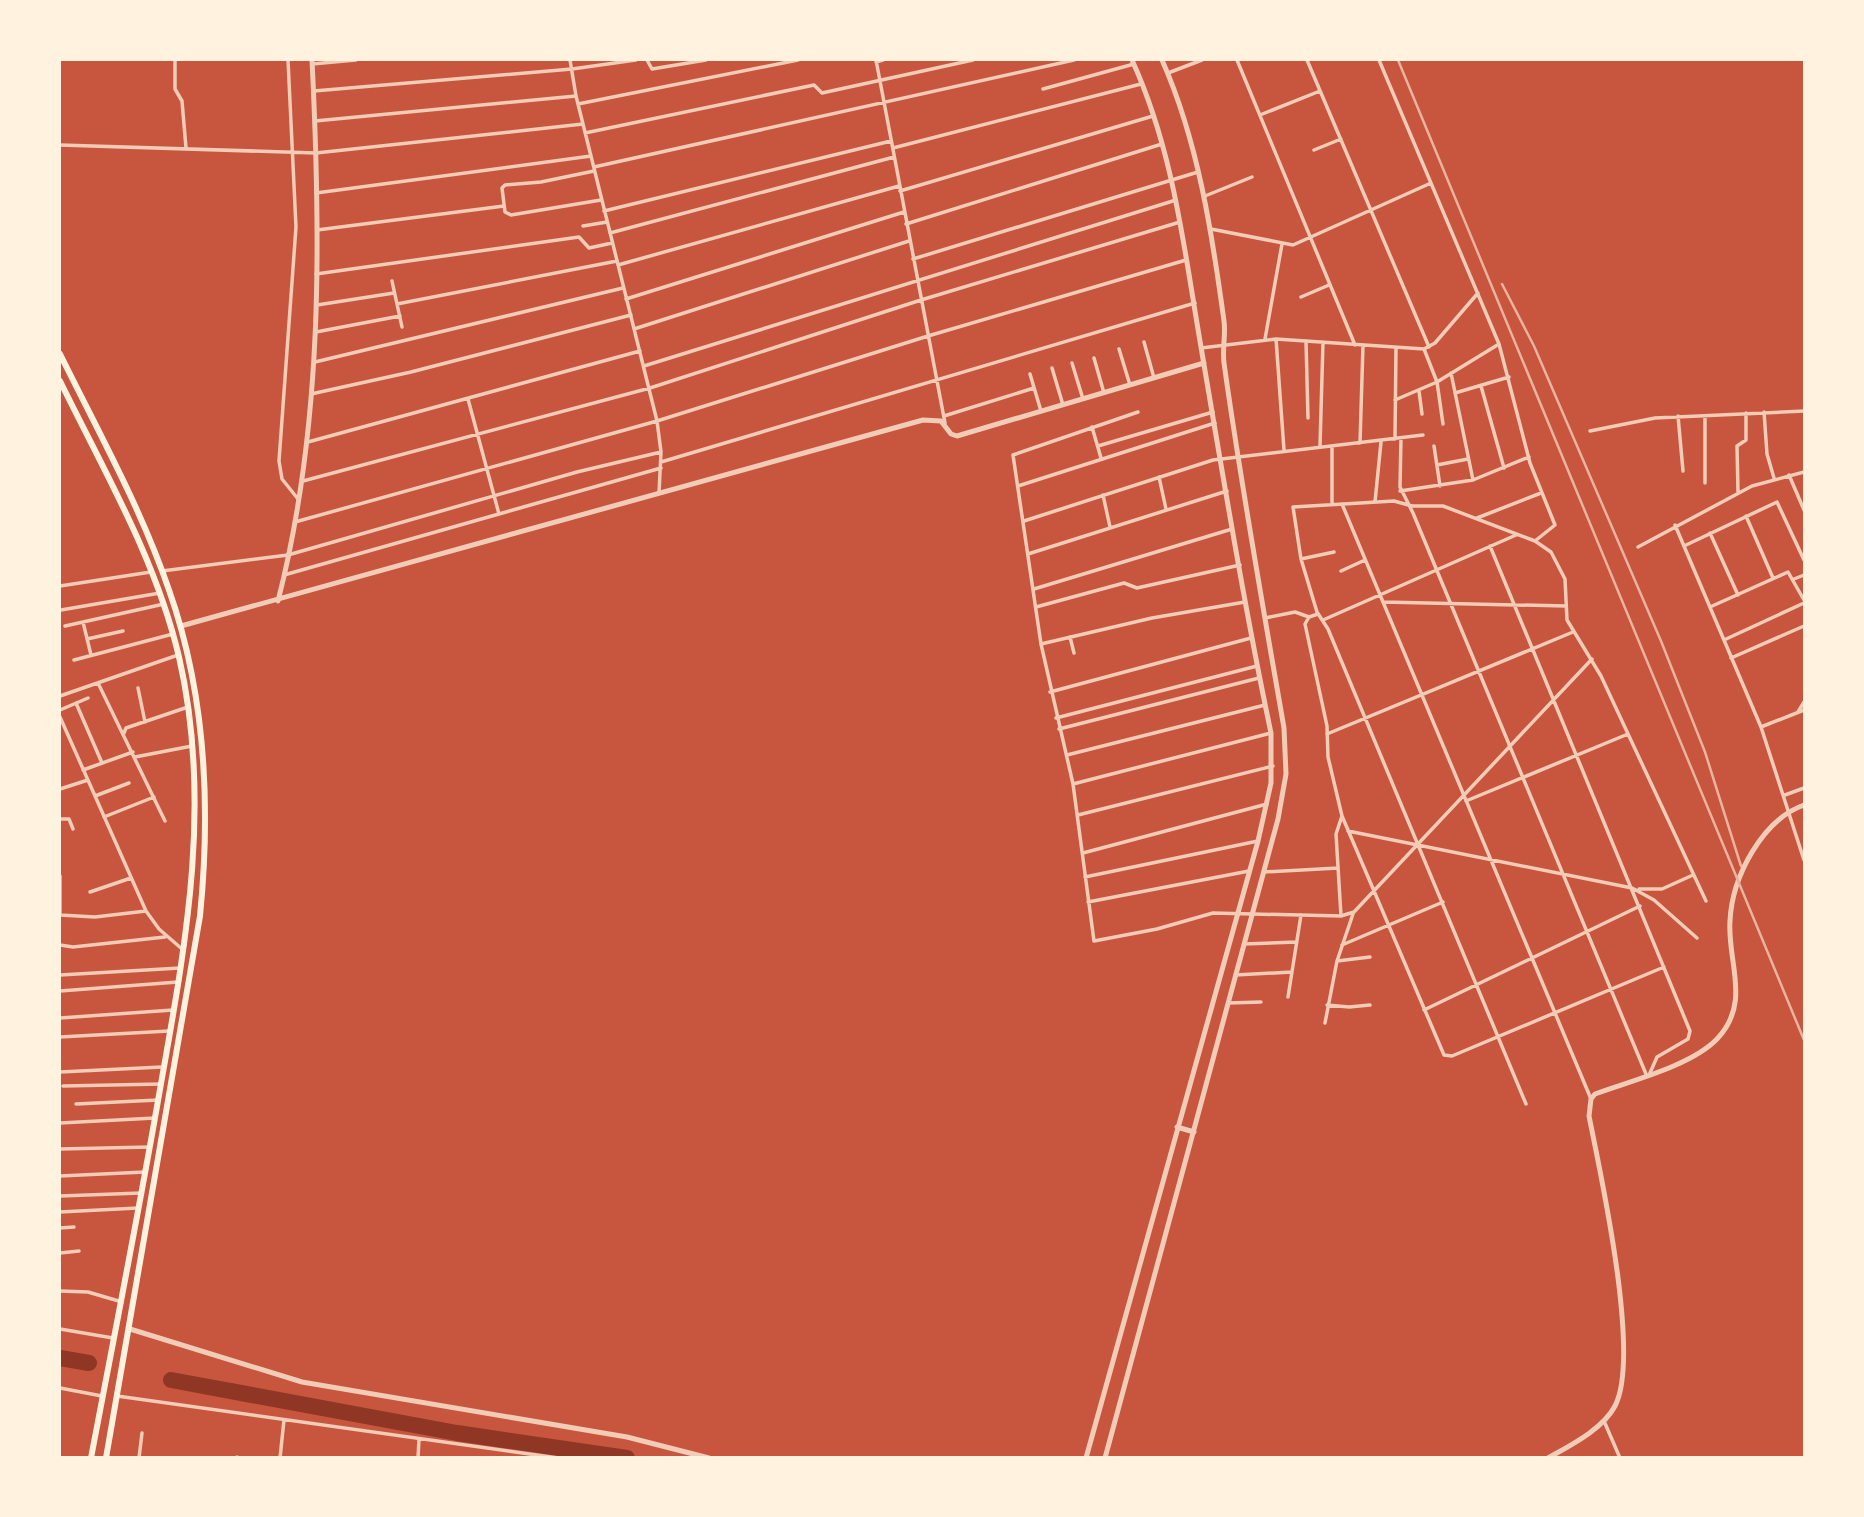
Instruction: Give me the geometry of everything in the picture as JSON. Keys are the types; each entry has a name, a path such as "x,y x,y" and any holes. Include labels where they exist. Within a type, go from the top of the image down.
{"highway":[{"path":"60,354 162,571 181,626 196,697 204,770 203,879 194,952 106,1458"},
{"path":"60,381 160,593 178,655 193,746 195,844 184,950 116,1338 91,1458"}],"street":[{"path":"174,60 175,89 182,101 186,148"},
{"path":"288,60 296,227 279,461 286,488 300,501"},
{"path":"278,601 303,481 313,363 317,230 312,62 356,60"},
{"path":"570,60 601,200 657,421 661,452 659,493"},
{"path":"314,91 572,69 636,60"},
{"path":"647,60 652,69 706,60"},
{"path":"578,104 798,60"},
{"path":"883,60 876,61 945,425"},
{"path":"585,133 815,85 822,93 973,60"},
{"path":"601,200 510,215 504,206 502,187 541,182 1074,60"},
{"path":"1105,1458 1283,797 1286,751 1237,456 1209,229 1198,172 1162,60"},
{"path":"1168,74 1202,60"},
{"path":"1237,60 1308,237 1355,345"},
{"path":"1308,60 1427,348 1437,382 1443,424"},
{"path":"1379,60 1499,344 1529,457 1555,525 1535,541"},
{"path":"1043,89 1133,62 1154,116 1182,222 1201,348 1271,733 1273,766 1258,841 1086,1458"},
{"path":"892,148 1143,84"},
{"path":"1260,115 1320,91"},
{"path":"315,121 576,96"},
{"path":"397,304 617,263 900,188 1154,116"},
{"path":"60,145 316,153 583,124"},
{"path":"1314,150 1340,139"},
{"path":"604,211 891,141"},
{"path":"906,223 1163,144"},
{"path":"316,193 591,156"},
{"path":"610,233 894,157"},
{"path":"913,259 1198,172"},
{"path":"1203,197 1252,177"},
{"path":"1209,229 1293,245 1431,183"},
{"path":"643,366 1177,200"},
{"path":"317,230 504,206"},
{"path":"626,299 904,212"},
{"path":"583,226 607,222"},
{"path":"303,481 650,388 921,300 1182,222"},
{"path":"316,274 579,237 589,247 612,243"},
{"path":"634,329 910,241"},
{"path":"1265,338 1282,244"},
{"path":"295,522 657,421 928,336 1188,260"},
{"path":"392,281 402,327"},
{"path":"1301,297 1329,285"},
{"path":"313,363 624,288"},
{"path":"315,306 394,293"},
{"path":"1201,348 1276,338 1427,348 1478,293"},
{"path":"661,462 1195,303"},
{"path":"311,394 411,372 631,315"},
{"path":"314,332 400,316"},
{"path":"1276,338 1284,450"},
{"path":"1306,341 1308,418"},
{"path":"1144,342 1154,378"},
{"path":"1320,446 1323,342"},
{"path":"1395,400 1437,382 1499,344"},
{"path":"1360,443 1363,345"},
{"path":"1395,439 1396,348"},
{"path":"1119,349 1130,385"},
{"path":"308,442 640,351"},
{"path":"1094,358 1104,393"},
{"path":"1072,363 1083,399"},
{"path":"181,626 923,420 936,419 945,425 951,434 957,436 1204,363"},
{"path":"1052,368 1063,405"},
{"path":"1451,373 1473,480"},
{"path":"1030,374 1041,411"},
{"path":"1455,393 1508,377"},
{"path":"1481,386 1504,469"},
{"path":"944,416 1034,388"},
{"path":"1419,391 1422,414"},
{"path":"468,399 499,514"},
{"path":"1590,430 1633,420 1678,416 1804,411"},
{"path":"1138,412 1015,452 1013,455 1041,644 1073,783 1093,938 1096,942 1157,929 1203,914 1341,916 1354,912"},
{"path":"1098,446 1213,412"},
{"path":"1764,412 1767,454 1774,478"},
{"path":"1738,492 1737,448 1746,440 1746,413"},
{"path":"1705,415 1705,484"},
{"path":"1678,416 1683,471"},
{"path":"1018,486 1215,423"},
{"path":"1092,427 1101,459"},
{"path":"1024,521 1221,458 1423,435"},
{"path":"1401,438 1401,491 1437,570 1648,1074"},
{"path":"1375,502 1381,441"},
{"path":"1332,446 1332,504"},
{"path":"1434,446 1440,485"},
{"path":"162,571 289,555 577,472 661,452"},
{"path":"1401,491 1473,480 1529,457"},
{"path":"1437,465 1468,459"},
{"path":"284,575 661,468"},
{"path":"1638,547 1738,492 1774,478 1804,472"},
{"path":"1789,475 1804,510"},
{"path":"1159,477 1166,510"},
{"path":"1028,554 1227,491"},
{"path":"1475,519 1541,493"},
{"path":"1103,495 1110,528"},
{"path":"1526,1104 1420,845 1323,620 1318,614 1301,559 1293,507 1396,501 1409,505 1443,506 1535,541 1557,561 1567,589 1567,620 1592,659 1706,901"},
{"path":"1684,546 1779,502 1804,560"},
{"path":"1342,504 1591,1099 1589,1116 1613,1251 1624,1362 1621,1394 1604,1421 1548,1458"},
{"path":"1746,516 1773,578"},
{"path":"1675,525 1761,727 1804,860"},
{"path":"1034,589 1233,528"},
{"path":"1710,533 1738,595"},
{"path":"1323,620 1516,535"},
{"path":"1490,546 1690,1033 1686,1041 1657,1057 1648,1074"},
{"path":"1301,559 1334,552"},
{"path":"1341,571 1365,560"},
{"path":"1036,607 1124,583 1137,588 1240,565"},
{"path":"60,586 152,572"},
{"path":"1710,607 1788,572 1794,579 1804,602 1724,639"},
{"path":"1794,579 1804,575"},
{"path":"61,610 160,593"},
{"path":"1041,644 1152,618 1246,602"},
{"path":"1383,602 1566,606"},
{"path":"65,626 163,604"},
{"path":"1265,618 1295,612 1309,617 1318,614"},
{"path":"1309,617 1305,624 1327,734 1328,757 1342,816 1442,1054 1450,1057 1664,967"},
{"path":"83,622 91,655"},
{"path":"1731,658 1804,626"},
{"path":"87,639 123,631"},
{"path":"1327,734 1573,632"},
{"path":"74,660 173,634"},
{"path":"1070,637 1074,653"},
{"path":"1050,692 1252,638"},
{"path":"60,696 178,655"},
{"path":"1325,1023 1340,946 1354,912 1465,799 1592,659"},
{"path":"1056,718 1257,666"},
{"path":"1059,729 1259,678"},
{"path":"98,683 115,721 125,733 165,821"},
{"path":"138,688 145,722"},
{"path":"60,710 88,698"},
{"path":"1797,713 1804,702"},
{"path":"76,703 102,763"},
{"path":"1067,755 1265,705"},
{"path":"125,733 125,729 188,707"},
{"path":"1761,727 1804,710"},
{"path":"60,717 146,911 166,937 184,950"},
{"path":"1073,783 1271,733"},
{"path":"1465,799 1628,734"},
{"path":"135,758 193,746"},
{"path":"83,770 133,752"},
{"path":"1078,815 1273,766"},
{"path":"60,789 88,780"},
{"path":"95,796 129,783"},
{"path":"1785,796 1804,788"},
{"path":"104,817 154,797"},
{"path":"1083,853 1267,803"},
{"path":"1591,1099 1704,1049 1725,1028 1736,998 1737,976 1729,923 1740,879 1760,841 1777,821 1804,805"},
{"path":"1341,916 1336,834 1342,816"},
{"path":"60,820 68,818 73,829"},
{"path":"1347,831 1632,888 1656,890 1693,875"},
{"path":"1085,877 1258,841"},
{"path":"1263,872 1338,868"},
{"path":"1088,902 1249,871"},
{"path":"60,876 60,914 95,917 146,911"},
{"path":"90,892 131,878"},
{"path":"1632,888 1654,900 1697,939"},
{"path":"1340,946 1443,902"},
{"path":"1424,1010 1640,906"},
{"path":"1288,997 1301,915"},
{"path":"60,945 77,947 166,937"},
{"path":"1244,944 1297,942"},
{"path":"1337,961 1370,957"},
{"path":"60,975 181,968"},
{"path":"1236,975 1292,972"},
{"path":"60,991 178,982"},
{"path":"1228,1003 1261,1002"},
{"path":"1327,1005 1370,1005"},
{"path":"60,1018 174,1010"},
{"path":"60,1037 170,1031"},
{"path":"60,1072 164,1067"},
{"path":"63,1086 161,1084"},
{"path":"76,1104 158,1100"},
{"path":"60,1123 155,1118"},
{"path":"1177,1127 1194,1132"},
{"path":"60,1149 150,1147"},
{"path":"60,1175 146,1172"},
{"path":"60,1196 142,1192"},
{"path":"60,1212 139,1208"},
{"path":"60,1228 74,1227"},
{"path":"60,1253 79,1251"},
{"path":"60,1291 88,1292 122,1302"},
{"path":"60,1329 116,1338"},
{"path":"130,1329 302,1382 627,1437 709,1458"},
{"path":"60,1388 103,1396"},
{"path":"117,1396 558,1458"},
{"path":"280,1458 284,1420"},
{"path":"1604,1421 1620,1458"},
{"path":"138,1458 142,1433"},
{"path":"418,1458 419,1439"}],"waterway":[{"path":"60,1358 89,1363"},
{"path":"171,1380 457,1433 627,1458"}],"railway":[{"path":"1398,60 1804,1040"},
{"path":"1502,284 1534,346 1661,641 1705,752 1741,866"}]}
